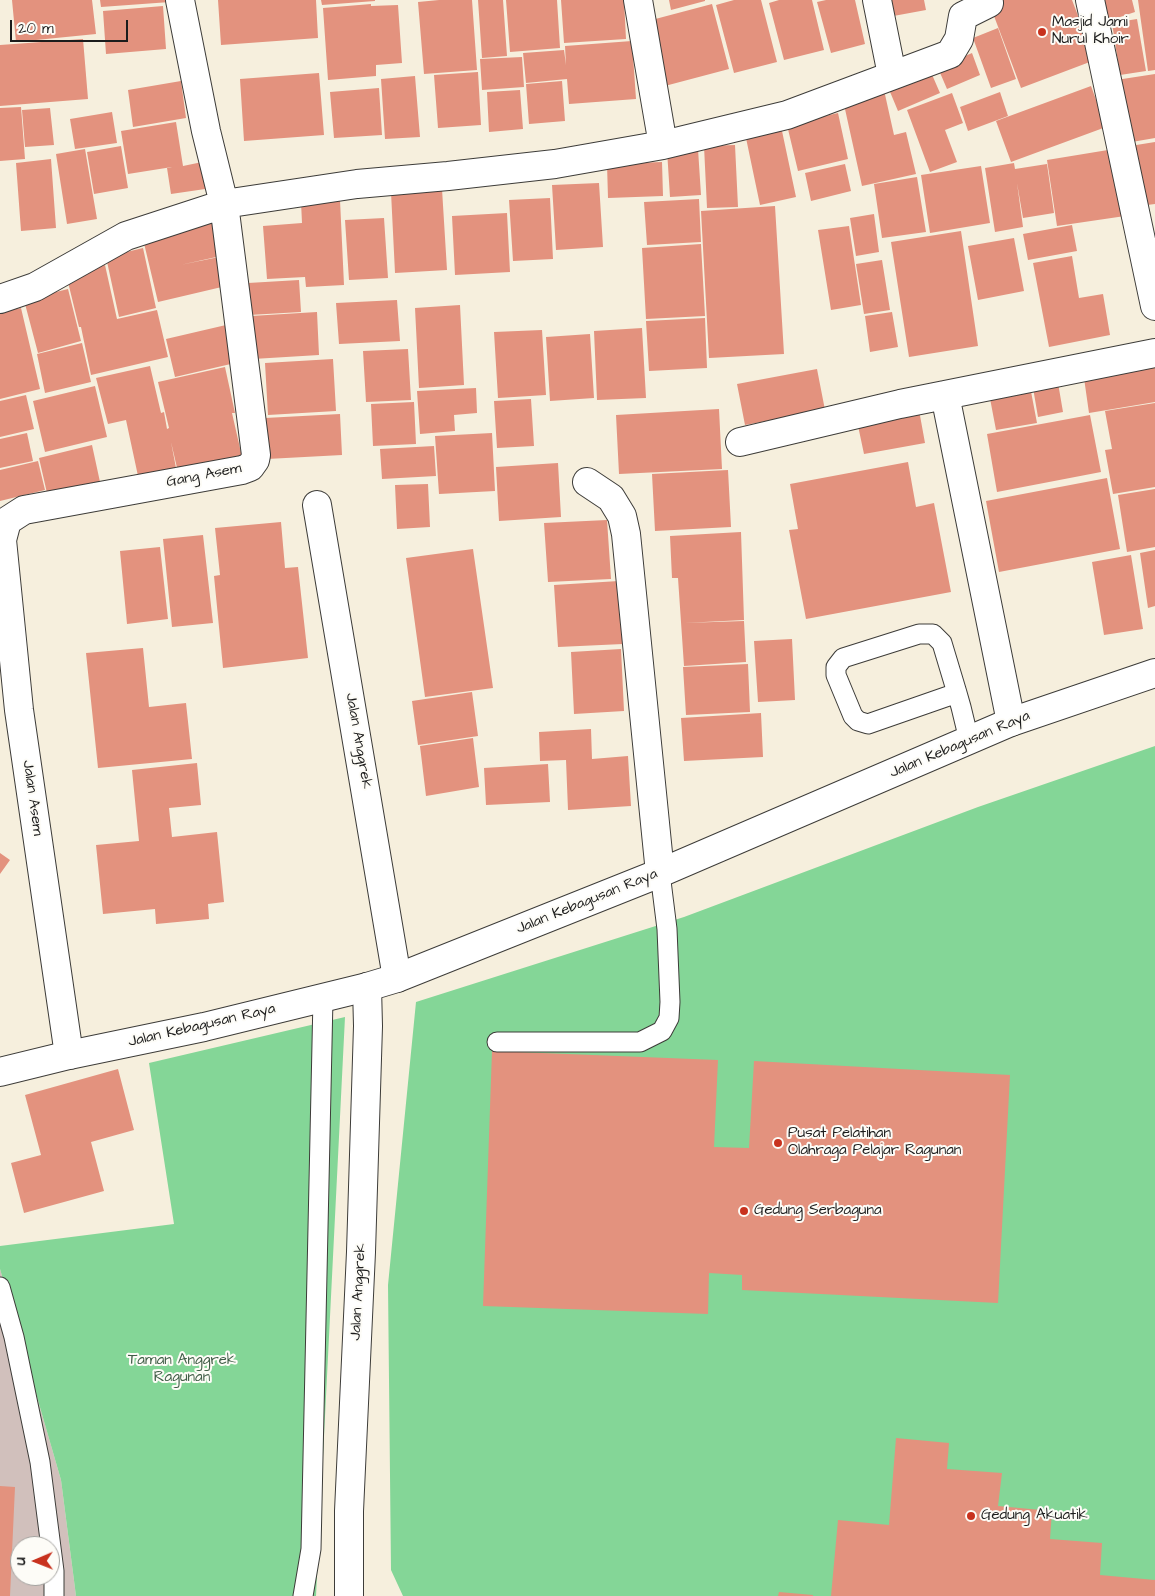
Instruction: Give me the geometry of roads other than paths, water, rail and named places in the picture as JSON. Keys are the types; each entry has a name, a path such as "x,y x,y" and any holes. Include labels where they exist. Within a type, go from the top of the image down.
{"street":[{"path":"180,0 206,131 224,204"},
{"path":"638,0 663,145"},
{"path":"877,0 892,75"},
{"path":"1090,0 1155,306"},
{"path":"0,299 35,287 126,236 224,204 357,184 554,164 663,145 786,115 950,54 959,39 963,16 989,3"},
{"name":"Gang Asem","path":"2,540 7,521 24,510 242,470 250,467 255,460 256,444 224,204"},
{"path":"740,442 945,395 1155,353"},
{"path":"945,395 1011,722"},
{"path":"587,482 611,498 622,516 626,534 660,873"},
{"name":"Jalan Anggrek","path":"317,505 397,978"},
{"name":"Jalan Asem","path":"2,540 20,710 70,1055"},
{"name":"Jalan Kebagusan Raya","path":"0,1072 70,1055 204,1027 367,988 397,978 660,873 1011,722 1155,673"},
{"name":"Jalan Anggrek","path":"349,1596 349,1511 361,1252 368,1026 367,988"}],"lane":[{"path":"957,693 868,724 858,721 853,716 836,675 836,667 842,658 919,634 933,634 942,643 957,693 970,740"},
{"path":"497,1042 640,1042 662,1031 669,1018 670,1002 668,929 660,873"},
{"path":"303,1596 311,1549 323,998"},
{"path":"0,1287 14,1337 40,1462 54,1571 54,1596"}],"place":[{"name":"Masjid Jami Nurul Khoir","path":"1042,32"},
{"name":"Pusat Pelatihan Olahraga Pelajar Ragunan","path":"778,1143"},
{"name":"Gedung Serbaguna","path":"744,1211"},
{"name":"Gedung Akuatik","path":"971,1516"}],"park label":[{"name":"Taman Anggrek Ragunan","path":"182,1370"}]}
